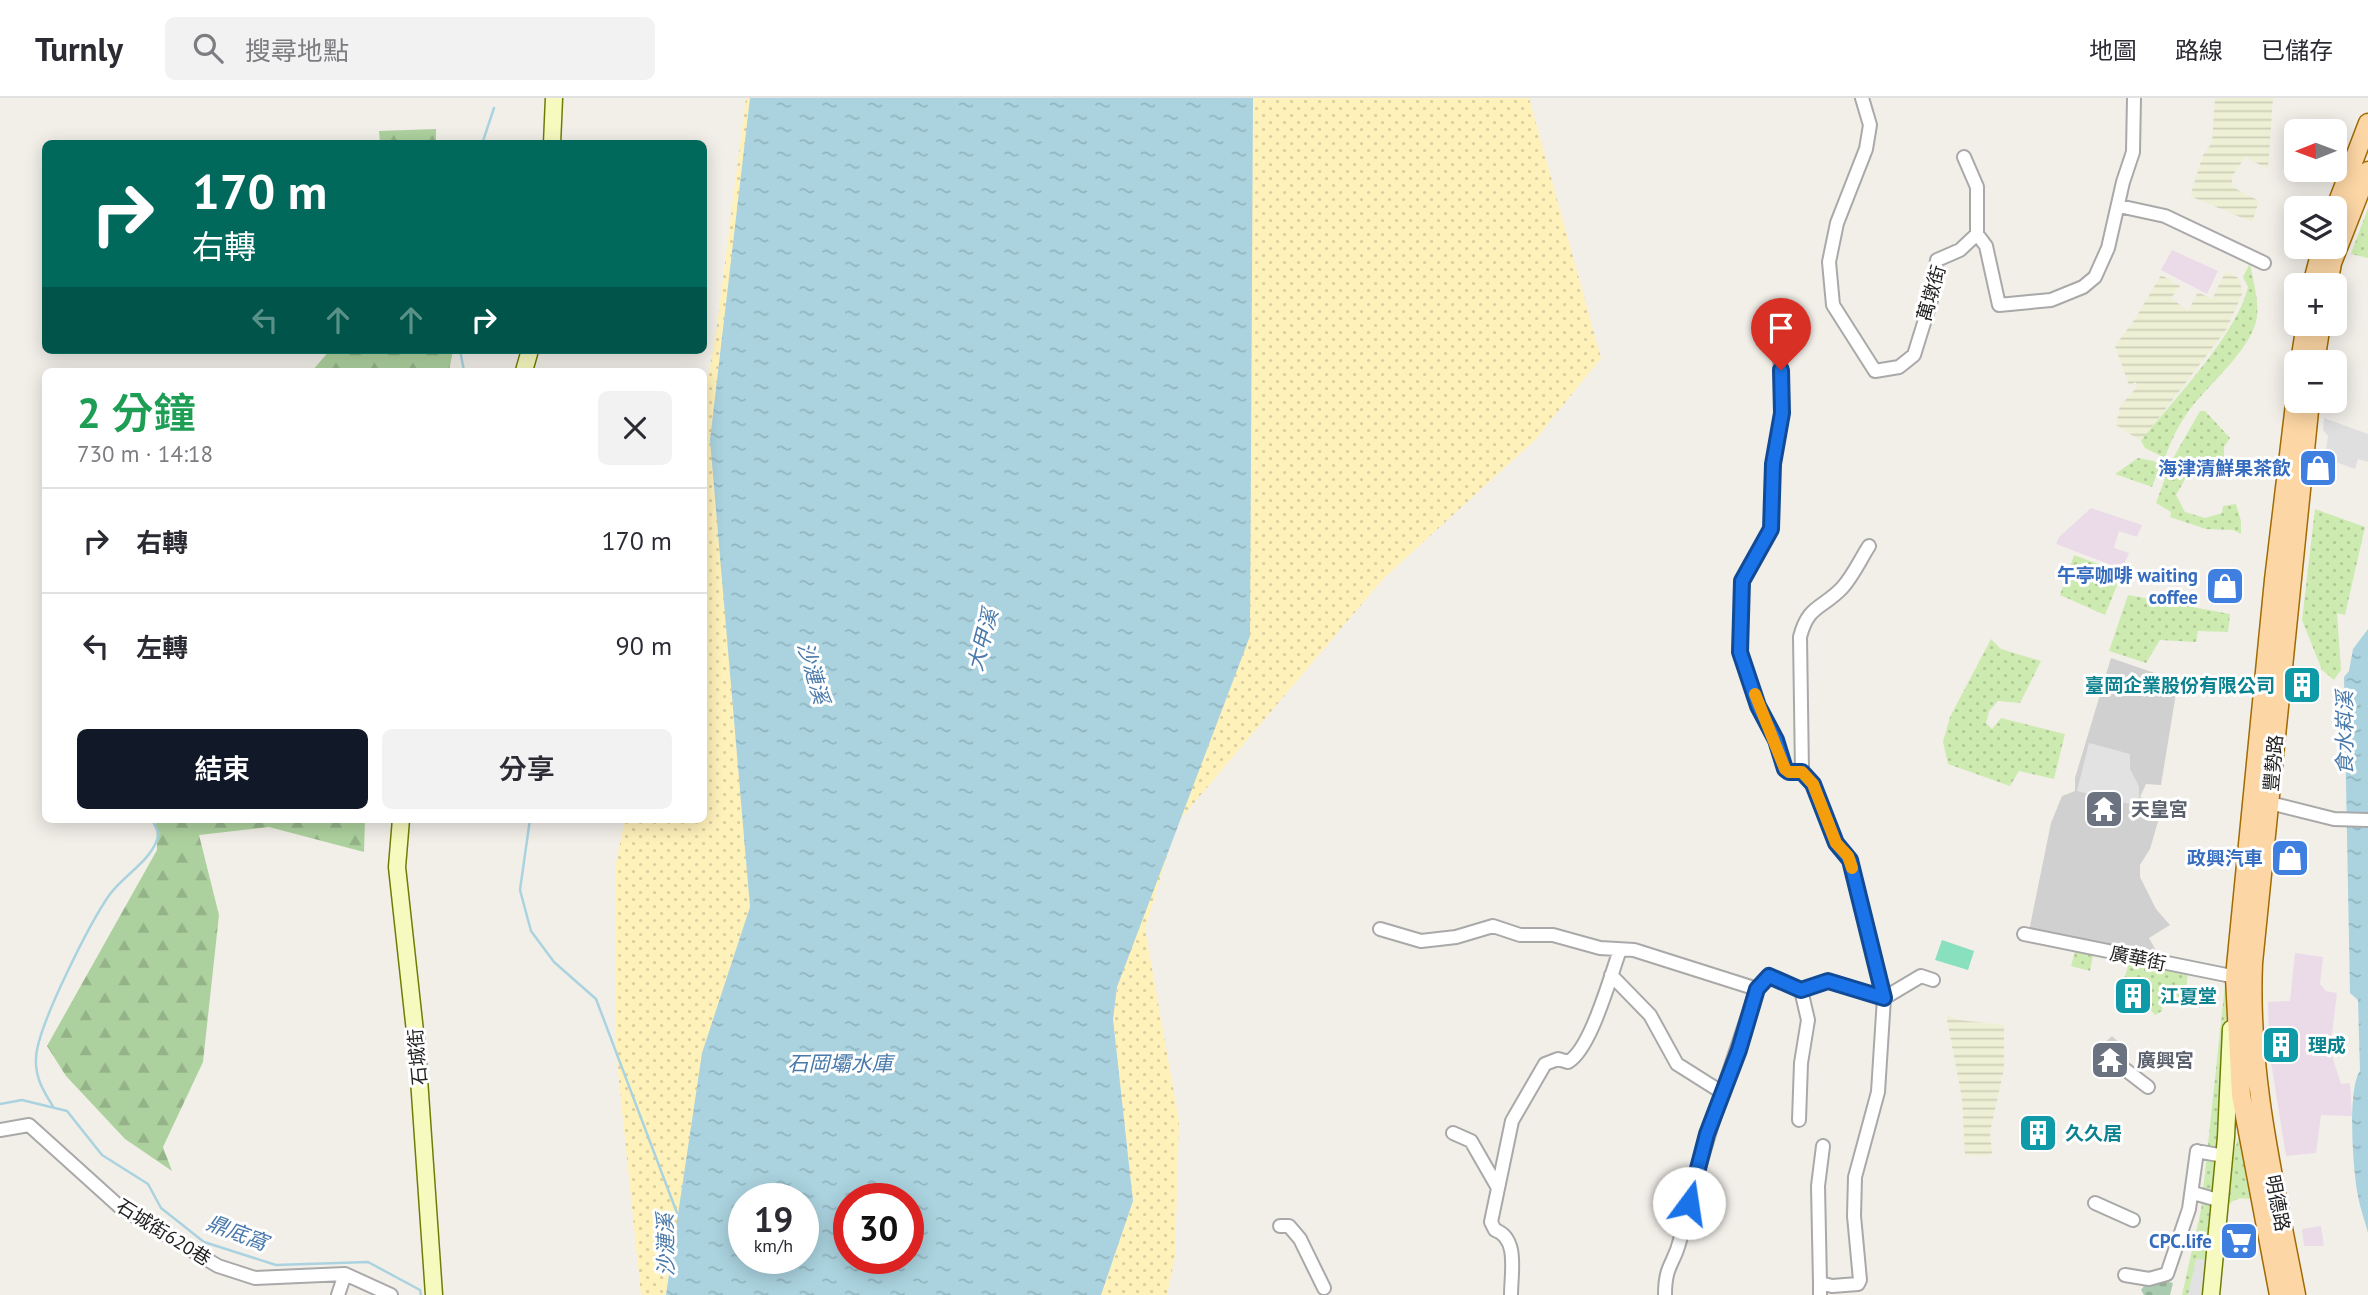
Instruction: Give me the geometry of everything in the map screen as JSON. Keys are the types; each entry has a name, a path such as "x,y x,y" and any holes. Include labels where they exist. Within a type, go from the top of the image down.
{"main road":[{"path":"2340,196 2368,123"},
{"path":"2330,273 2368,171"},
{"name":"豐勢路","path":"2262,801 2274,580 2294,413"},
{"name":"豐勢路","path":"2253,1113 2253,1056 2243,978 2309,413"},
{"name":"明德路","path":"2253,1113 2279,1295"},
{"name":"明德路","path":"2253,1113 2296,1295"}],"street":[{"path":"552,140 554,98"},
{"name":"萬墩街","path":"1862,98 1870,124 1866,149 1837,223 1829,262 1833,305 1875,371 1899,367 1914,355 1932,297 1937,260 1960,250 1977,234"},
{"path":"1965,157 1977,187 1977,234 1986,246 1999,305 2051,300 2082,287 2095,277 2108,248 2133,152 2134,98"},
{"path":"2119,206 2165,216 2264,263"},
{"path":"1780,348 1782,413 1773,464 1771,529 1742,581 1740,657 1785,769 1789,772 1802,772"},
{"path":"1823,1146 1818,1186 1820,1289 1858,1284 1860,1280 1854,1216 1855,1177 1870,1113 1877,1097 1884,998 1850,860 1836,843 1813,784 1802,772 1800,637 1804,621 1811,610 1841,590 1869,546"},
{"path":"2262,801 2334,819 2368,820"},
{"name":"石城街","path":"401,823 397,867 417,1050 434,1295"},
{"path":"1380,929 1421,941 1456,937 1493,926 1520,935 1553,935 1620,950 1634,950 1757,989"},
{"name":"廣華街","path":"2024,934 2243,978"},
{"path":"1511,1295 1510,1241 1503,1233 1495,1230 1492,1222 1512,1121 1545,1064 1558,1059 1568,1062 1577,1055 1598,1015 1620,950"},
{"path":"1611,975 1650,1015 1677,1064 1723,1093"},
{"path":"1665,1295 1665,1272 1678,1249 1707,1134 1757,989 1769,976 1801,990 1828,981 1884,998 1922,976 1933,980"},
{"name":"豐勢路","path":"2211,1295 2243,978"},
{"path":"1799,1120 1801,1063 1808,1020 1801,990"},
{"path":"2118,1064 2148,1087"},
{"path":"2226,1137 2253,1113"},
{"name":"石城街620巷","path":"0,1130 29,1125 121,1208 218,1266 255,1278 345,1274 391,1295"},
{"path":"1453,1133 1471,1141 1498,1188"},
{"path":"2125,1275 2149,1279 2167,1274 2195,1191 2199,1151 2224,1156"},
{"path":"2195,1191 2221,1201"},
{"path":"2095,1203 2133,1220"},
{"path":"1280,1226 1289,1226 1300,1239 1324,1288"},
{"path":"338,1295 345,1274"}],"shaded area":[{"path":"2172,250 2218,271 2207,294 2161,270"},
{"path":"2324,418 2368,434 2368,462 2358,459 2355,469 2325,458 2328,436 2323,430"},
{"path":"2091,508 2142,525 2137,537 2119,531 2114,548 2129,553 2122,569 2056,544 2059,537"},
{"name":"天皇宮","path":"2111,658 2178,681 2161,785 2146,784 2140,797 2150,801 2151,815 2159,818 2150,849 2140,865 2140,877 2156,909 2170,925 2149,938 2159,956 2029,931 2051,823 2062,796 2075,791 2075,778"},
{"path":"2089,743 2130,754 2130,769 2139,786 2139,797 2130,804 2077,791"},
{"path":"2295,953 2323,957 2320,984 2326,991 2337,993 2330,1050 2341,1084 2350,1083 2352,1116 2321,1115 2316,1153 2286,1156 2271,1062 2293,1060 2292,1037 2269,1038 2268,1002 2290,1001"},
{"name":"廣興宮","path":"2112,1036 2128,1051 2110,1068 2095,1052"},
{"path":"2321,1226 2324,1246 2304,1246 2302,1229"},
{"path":"2196,1259 2210,1260 2205,1295 2188,1295"}],"green space":[{"path":"2215,98 2273,98 2268,169 2245,157 2233,175 2231,186 2259,201 2252,222 2190,196 2203,155 2212,142"},
{"path":"436,129 436,140 380,140 379,131"},
{"path":"2368,208 2368,258 2351,254"},
{"path":"2250,263 2257,304 2254,329 2239,353 2186,415 2165,458 2145,448 2141,441 2202,367 2231,326 2248,287 2243,277"},
{"path":"2226,271 2238,278 2243,292 2226,330 2141,441 2116,425 2120,406 2137,387 2136,382 2129,385 2115,346 2135,319 2161,275 2180,286 2171,298 2188,311 2198,292 2212,299"},
{"path":"327,354 452,354 450,368 315,368"},
{"path":"2200,411 2205,411 2230,438 2224,447 2224,458 2213,466 2207,457 2188,472 2177,468 2172,460"},
{"path":"2138,458 2154,461 2160,466 2152,487 2115,474"},
{"path":"2171,462 2175,470 2188,474 2176,495 2185,512 2205,518 2222,513 2223,506 2236,504 2241,521 2241,534 2233,530 2206,529 2170,517 2171,512 2156,503"},
{"path":"2315,509 2365,527 2345,615 2337,613 2341,670 2334,680 2322,670 2302,620"},
{"path":"2074,555 2122,573 2105,615 2060,595"},
{"path":"2128,595 2230,614 2228,632 2198,631 2196,642 2160,640 2146,663 2109,651"},
{"path":"1991,639 2001,649 2041,661 2020,703 1998,701 1989,711 1986,723 1992,729 2001,718 2065,734 2054,779 2019,771 2010,786 1948,764 1943,742 1950,717"},
{"path":"156,823 365,823 364,852 269,827 199,835 219,915 203,1062 163,1147 172,1171 125,1139 66,1076 47,1046 157,850"},
{"path":"1942,940 1974,951 1968,970 1935,960"},
{"path":"2075,951 2093,955 2090,971 2071,966"},
{"path":"2129,962 2188,974 2184,999 2164,992 2162,1011 2155,1015 2125,977"},
{"path":"2225,984 2230,996 2207,1295 2182,1295 2201,1210"},
{"path":"1946,1015 1959,1020 2004,1025 2004,1069 1990,1132 1992,1153 1986,1156 1965,1155 1962,1098"},
{"path":"2247,1122 2254,1200 2240,1198 2227,1206 2234,1152"},
{"path":"2165,1281 2173,1283 2170,1295 2144,1295 2141,1290 2144,1286"}],"sand":[{"path":"746,98 1529,98 1601,358 1535,440 1383,579 1177,823 1145,929 1179,1121 1175,1257 1167,1295 1101,1295 1133,1201 1113,1019 1117,987 750,907 671,1250 666,1295 641,1295 616,1051 615,868 624,823 707,823 707,382 716,333"}],"water":[{"path":"750,98 1253,98 1250,636 1117,987 1113,1019 1133,1201 1101,1295 666,1295 702,1053 750,907 710,440"},
{"path":"2368,629 2368,1233 2358,1196 2353,1151 2352,1112 2360,1071 2358,1000 2350,993 2344,677 2349,671 2353,649"}],"waterway":[{"path":"483,140 494,108"},
{"path":"461,354 463,368"},
{"path":"54,1108 41,1085 36,1066 38,1044 45,1024 78,950 101,908 110,894 145,859 156,843 159,834 154,823"},
{"name":"沙漣溪","path":"529,823 520,890 531,931 554,962 596,999 677,1213"},
{"name":"鼎底窩","path":"0,1104 22,1100 67,1111 102,1155 148,1184 161,1208 204,1242 276,1265 368,1262 420,1290 421,1295"}],"slow traffic":[{"path":"1755,694 1761,713 1776,740 1785,769 1789,772 1802,772 1813,784 1836,843 1848,856 1852,868"}],"place":[{"name":"海津清鮮果茶飲","path":"2318,468"},
{"name":"午亭咖啡 waiting coffee","path":"2225,586"},
{"name":"臺岡企業股份有限公司","path":"2302,685"},
{"name":"天皇宮","path":"2104,809"},
{"name":"政興汽車","path":"2290,858"},
{"name":"江夏堂","path":"2133,996"},
{"name":"理成","path":"2281,1045"},
{"name":"廣興宮","path":"2110,1060"},
{"name":"久久居","path":"2038,1133"},
{"name":"CPC.life","path":"2239,1241"}],"route":[{"path":"1689,1203 1707,1134 1739,1050 1757,989 1764,979 1769,976 1779,978 1801,990 1828,981 1884,998 1850,860 1836,843 1813,784 1802,772 1789,772 1785,769 1776,740 1761,713 1740,657 1744,593 1742,581 1769,538 1771,529 1773,464 1782,413 1781,370"}],"water label":[{"name":"大甲溪","path":"983,640"},
{"name":"食水嵙溪","path":"2345,733"},
{"name":"石岡壩水庫","path":"840,1064"}]}
